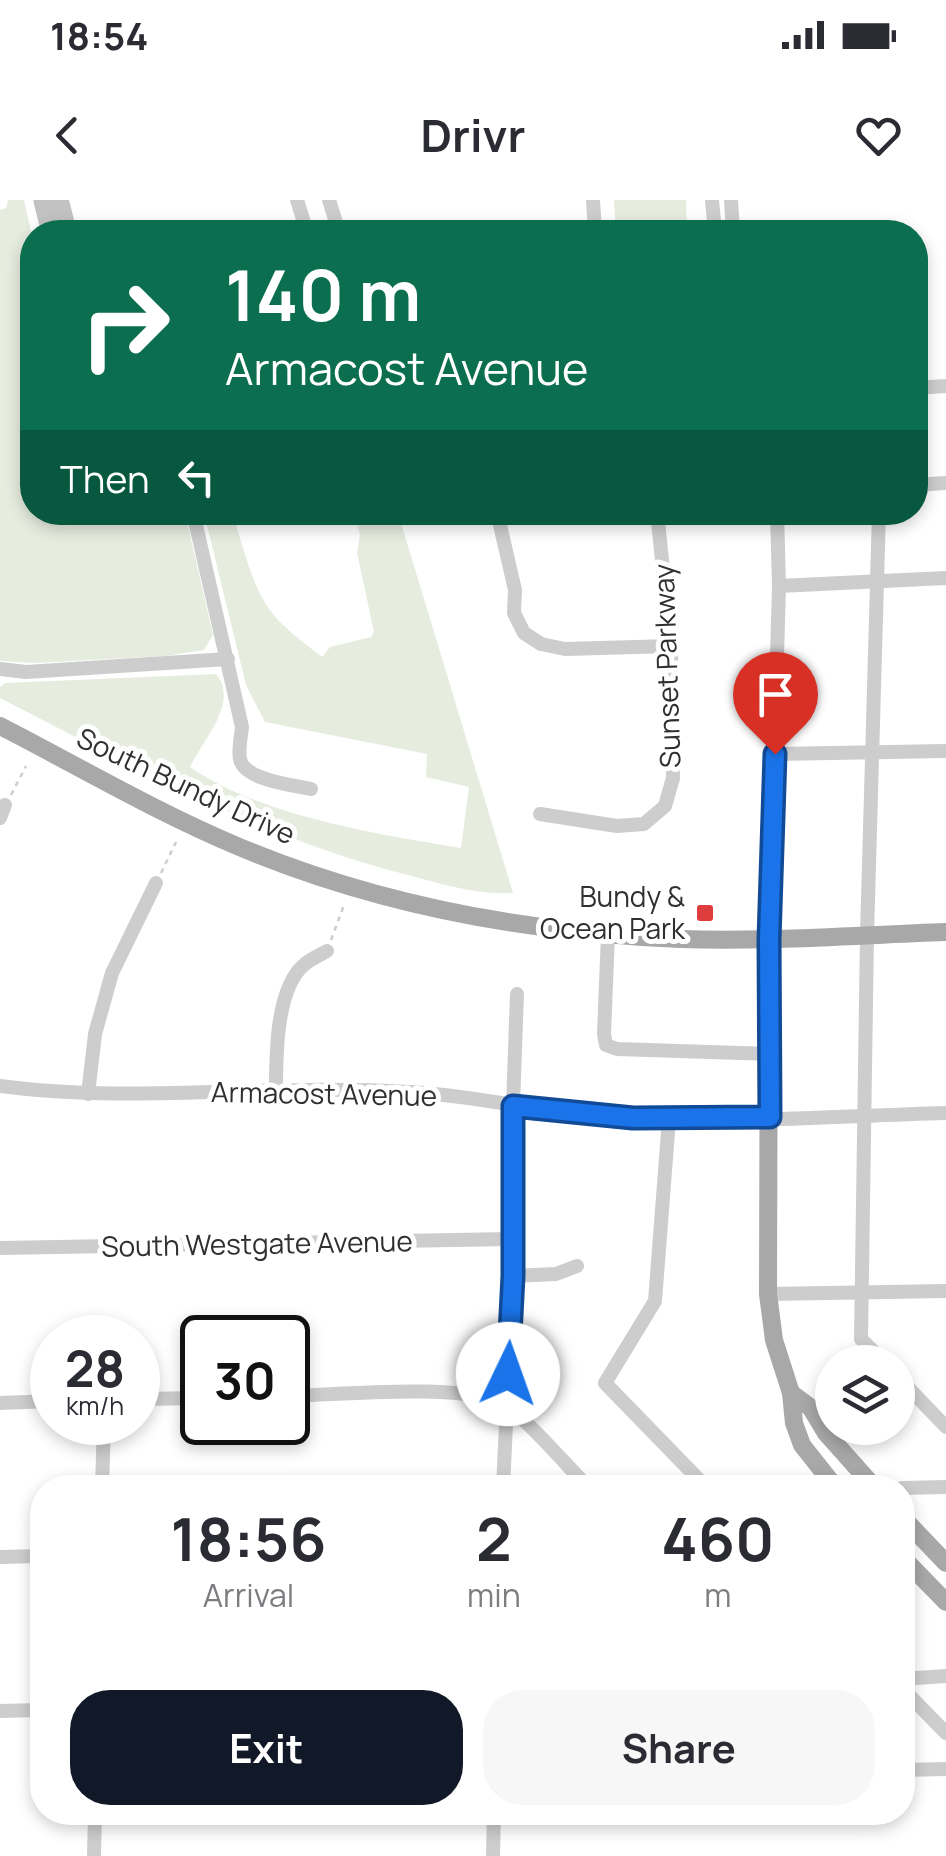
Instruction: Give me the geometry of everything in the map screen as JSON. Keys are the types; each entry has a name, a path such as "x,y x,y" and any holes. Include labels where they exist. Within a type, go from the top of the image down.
{"main road":[{"name":"South Bundy Drive","path":"0,726 237,846 315,874 474,918 608,934 769,939 946,932"},
{"path":"769,939 768,1294 774,1340 794,1422 802,1446 828,1475"},
{"path":"787,1385 811,1408 826,1434 862,1475"},
{"path":"794,1422 818,1440 850,1475"},
{"path":"915,1530 942,1558"},
{"path":"915,1542 942,1558"},
{"path":"915,1570 946,1602"}],"street":[{"path":"197,525 242,727 240,760 246,770 266,779 311,788"},
{"path":"500,525 515,590 514,614 524,634 541,644 565,649 671,646"},
{"name":"Sunset Parkway","path":"540,814 617,826 644,824 665,806 673,778 671,646 659,525"},
{"path":"769,939 779,586 777,525"},
{"path":"867,1345 861,1339 879,525"},
{"path":"779,586 946,578"},
{"path":"0,669 26,672 228,658"},
{"path":"775,754 946,751"},
{"path":"88,1094 95,1034 112,973 156,883"},
{"path":"608,934 606,1045 617,1050 770,1054"},
{"path":"276,1089 277,1042 290,988 302,966 326,951"},
{"path":"503,1475 513,1276 517,994"},
{"name":"Armacost Avenue","path":"0,1086 88,1094 276,1089 411,1092 596,1116 670,1119 946,1113"},
{"path":"670,1119 655,1301 605,1382 694,1475"},
{"name":"South Westgate Avenue","path":"0,1248 514,1239"},
{"path":"513,1276 556,1274 577,1266"},
{"path":"768,1294 946,1291"},
{"path":"310,1396 471,1393 506,1406 575,1475"},
{"path":"915,1395 946,1427"},
{"path":"0,1402 30,1401"},
{"path":"102,1475 103,1445"},
{"path":"915,1488 946,1487"},
{"path":"0,1557 30,1556"},
{"path":"915,1677 946,1676"},
{"path":"915,1702 946,1734"},
{"path":"0,1711 30,1710"},
{"path":"915,1770 946,1770"},
{"path":"94,1856 95,1825"},
{"path":"493,1856 494,1825"}],"path":[{"path":"18,781 26,766"},
{"path":"168,859 176,842"},
{"path":"326,951 344,904"}],"shaded area":[{"path":"8,200 24,200 28,220 20,220 20,525 188,525 213,635 204,650 165,656 34,663 0,661 0,210 6,208"},
{"path":"614,200 686,200 687,220 615,220"},
{"path":"207,525 236,525 252,575 269,609 322,657 330,647 371,637 374,632 357,553 357,525 402,525 513,893 447,885 301,841 149,775 0,698 0,687 5,683 216,674 224,697 221,709 190,767 250,798 320,821 461,848 469,787 426,777 427,754 265,722 246,685"}],"taxiway":[{"path":"51,200 56,220"}],"place":[{"name":"Bundy & Ocean Park","path":"705,913"}],"route":[{"path":"508,1374 513,1276 513,1106 633,1118 770,1117 769,939 775,754"}]}
